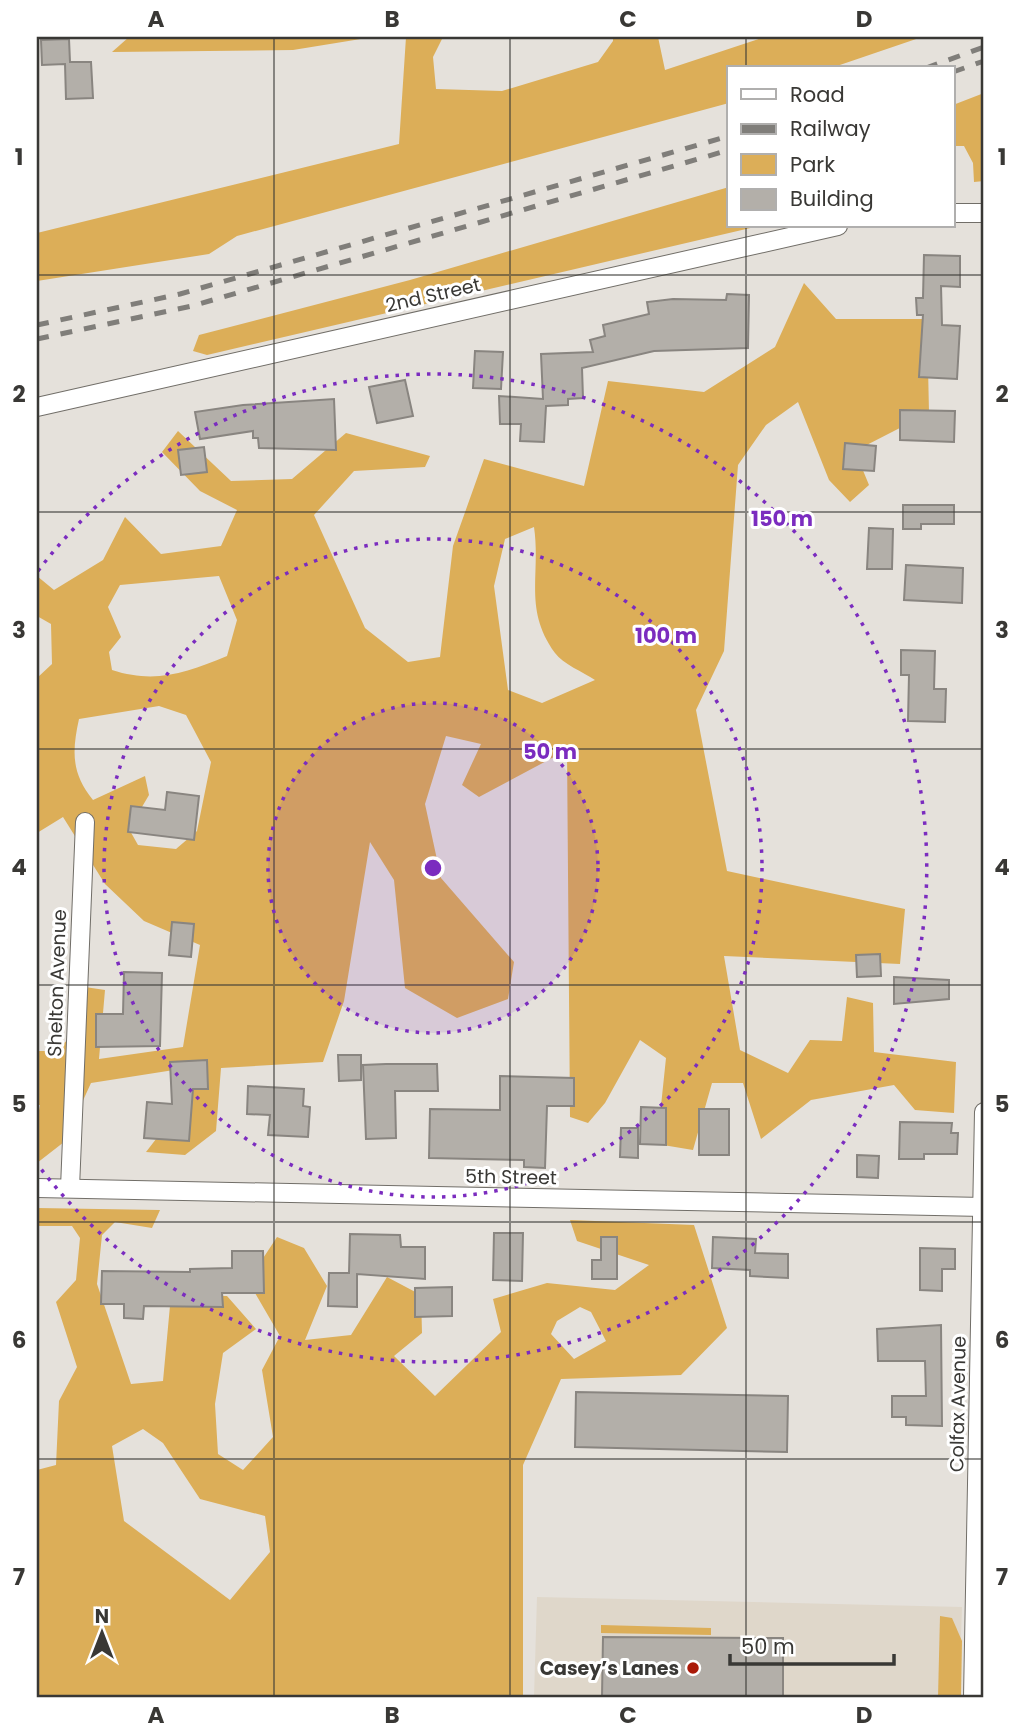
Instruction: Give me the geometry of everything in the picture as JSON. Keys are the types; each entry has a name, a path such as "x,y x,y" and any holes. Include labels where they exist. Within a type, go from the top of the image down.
{"street":[{"path":"954,213 984,213"},
{"name":"2nd Street","path":"37,407 829,228"},
{"name":"Shelton Avenue","path":"70,1188 85,822"},
{"name":"Colfax Avenue","path":"973,1697 984,1112"},
{"name":"5th Street","path":"37,1188 983,1207"}],"shaded area":[{"path":"537,1597 962,1607 959,1697 534,1697"}],"green space":[{"path":"129,37 373,37 293,50 112,52"},
{"path":"406,37 443,37 433,57 436,89 502,91 598,62 613,37 658,37 665,70 765,37 922,37 837,66 727,66 727,104 237,236 209,254 37,281 37,233 399,144"},
{"path":"984,93 984,181 974,182 973,163 964,146 954,146 954,105"},
{"path":"727,188 727,228 750,228 207,355 193,351 199,335 410,280"},
{"path":"804,283 836,319 927,319 929,413 855,451 869,485 850,502 829,480 798,402 766,425 738,465 724,651 696,710 727,871 905,909 900,964 724,956 740,1050 788,1073 810,1040 842,1041 847,997 873,1003 874,1052 956,1062 954,1113 915,1110 894,1085 811,1100 761,1139 743,1083 712,1083 693,1150 657,1144 666,1058 640,1040 605,1103 588,1123 570,1117 567,750 479,797 462,785 481,744 446,736 425,804 441,878 514,962 508,999 457,1018 405,988 394,880 370,842 344,1001 323,1062 221,1068 216,1131 185,1155 146,1152 170,1121 192,1101 193,1067 91,1083 64,1142 37,1163 37,1122 40,1105 37,1105 37,1051 55,1051 72,1036 85,987 105,990 99,1059 183,1047 200,945 144,921 105,884 63,817 37,833 37,678 52,664 51,624 37,616 37,576 54,590 103,560 125,517 161,554 221,546 237,510 200,491 162,452 178,431 231,481 292,479 346,433 430,456 425,467 354,471 314,515 365,628 408,662 440,657 453,546 484,459 584,486 608,381 704,392 775,347","holes":["534,527 535,592 539,622 555,653 595,680 542,703 508,690 494,586 505,539","219,576 237,620 227,656 170,675 142,676 112,670 109,652 121,637 108,607 120,585","159,706 186,715 211,762 197,831 176,849 138,845 129,829 149,795 145,776 93,800 81,780 75,761 79,719"]},
{"path":"37,1208 160,1210 152,1228 115,1222 102,1235 97,1284 131,1384 163,1381 171,1295 227,1296 256,1329 223,1353 215,1404 218,1454 243,1470 273,1437 262,1370 280,1336 248,1281 277,1237 304,1248 327,1286 305,1340 351,1335 387,1277 421,1295 422,1333 394,1356 435,1396 501,1332 493,1299 547,1283 615,1290 649,1265 577,1241 570,1220 694,1225 727,1328 681,1375 561,1379 523,1465 523,1697 37,1697 37,1470 56,1465 59,1401 77,1367 56,1302 76,1280 80,1238 72,1226 38,1226","holes":["580,1307 591,1312 606,1341 574,1359 551,1334 557,1321","143,1429 163,1443 200,1499 265,1516 270,1552 230,1600 124,1521 112,1446"]},
{"path":"940,1616 952,1618 962,1641 961,1697 938,1697"},
{"path":"601,1625 711,1628 711,1635 601,1633"}],"building":[{"path":"69,39 70,62 91,62 93,98 66,99 65,64 42,65 41,40"},
{"path":"924,255 960,256 960,287 941,286 942,325 960,326 957,379 919,377 923,315 917,315 916,298 923,298"},
{"path":"727,294 749,295 748,348 654,351 582,368 583,398 568,399 568,405 546,406 544,442 520,441 521,424 500,424 499,396 543,399 541,354 593,352 590,340 605,336 603,325 649,314 647,302 673,299 726,300"},
{"path":"475,351 503,352 501,389 473,388"},
{"path":"405,380 413,416 377,423 369,387"},
{"path":"334,399 336,450 259,448 258,438 253,438 253,431 200,439 195,412 243,405"},
{"path":"900,410 955,411 954,442 900,440"},
{"path":"845,443 876,446 874,471 843,469"},
{"path":"204,447 207,472 181,475 178,450"},
{"path":"903,505 954,505 954,524 921,524 921,529 903,529"},
{"path":"869,528 893,529 892,569 867,569"},
{"path":"906,565 963,568 962,603 904,600"},
{"path":"901,650 935,651 934,689 946,689 945,722 908,721 909,675 901,675"},
{"path":"167,792 199,796 194,840 128,832 131,806 165,810"},
{"path":"172,922 194,924 191,957 169,955"},
{"path":"880,954 881,976 857,977 856,955"},
{"path":"124,972 162,973 160,1046 96,1047 96,1014 123,1014"},
{"path":"894,977 949,980 949,999 894,1004"},
{"path":"338,1055 361,1055 361,1080 339,1081"},
{"path":"207,1060 208,1089 193,1089 189,1141 144,1138 147,1102 172,1104 170,1062"},
{"path":"437,1064 438,1091 395,1091 396,1138 366,1139 363,1065"},
{"path":"500,1076 574,1078 574,1106 547,1106 545,1168 524,1167 524,1160 429,1158 430,1109 500,1110"},
{"path":"248,1086 304,1089 303,1106 310,1107 308,1137 268,1135 270,1115 247,1114"},
{"path":"641,1107 666,1108 666,1145 640,1144"},
{"path":"699,1109 729,1109 729,1155 699,1155"},
{"path":"900,1122 952,1123 951,1133 958,1133 957,1154 924,1154 924,1159 899,1159"},
{"path":"621,1128 638,1128 638,1158 620,1157"},
{"path":"857,1155 879,1156 878,1178 857,1177"},
{"path":"494,1233 523,1233 522,1281 493,1280"},
{"path":"350,1234 400,1235 401,1247 425,1247 425,1279 357,1274 357,1307 328,1306 329,1273 349,1273"},
{"path":"601,1237 617,1237 617,1279 592,1279 592,1260 601,1260"},
{"path":"713,1237 756,1239 755,1253 788,1254 788,1278 750,1276 750,1270 712,1268"},
{"path":"920,1248 955,1249 955,1269 942,1269 942,1291 920,1290"},
{"path":"232,1251 263,1251 264,1293 222,1293 223,1307 144,1306 143,1319 124,1318 124,1304 101,1304 102,1271 190,1272 190,1269 232,1268"},
{"path":"452,1287 452,1316 415,1317 415,1288"},
{"path":"941,1325 942,1426 906,1425 906,1417 892,1417 892,1396 926,1396 925,1361 878,1361 877,1329"},
{"path":"576,1392 788,1396 787,1452 575,1447"},
{"name":"Casey’s Lanes","path":"603,1637 783,1638 783,1697 602,1697"}],"railway":[{"path":"932,66 984,47"},
{"path":"954,72 984,61"},
{"path":"37,325 180,294 727,137"},
{"path":"37,339 192,306 727,151"}],"place":[{"name":"Casey’s Lanes","path":"693,1668"}]}
